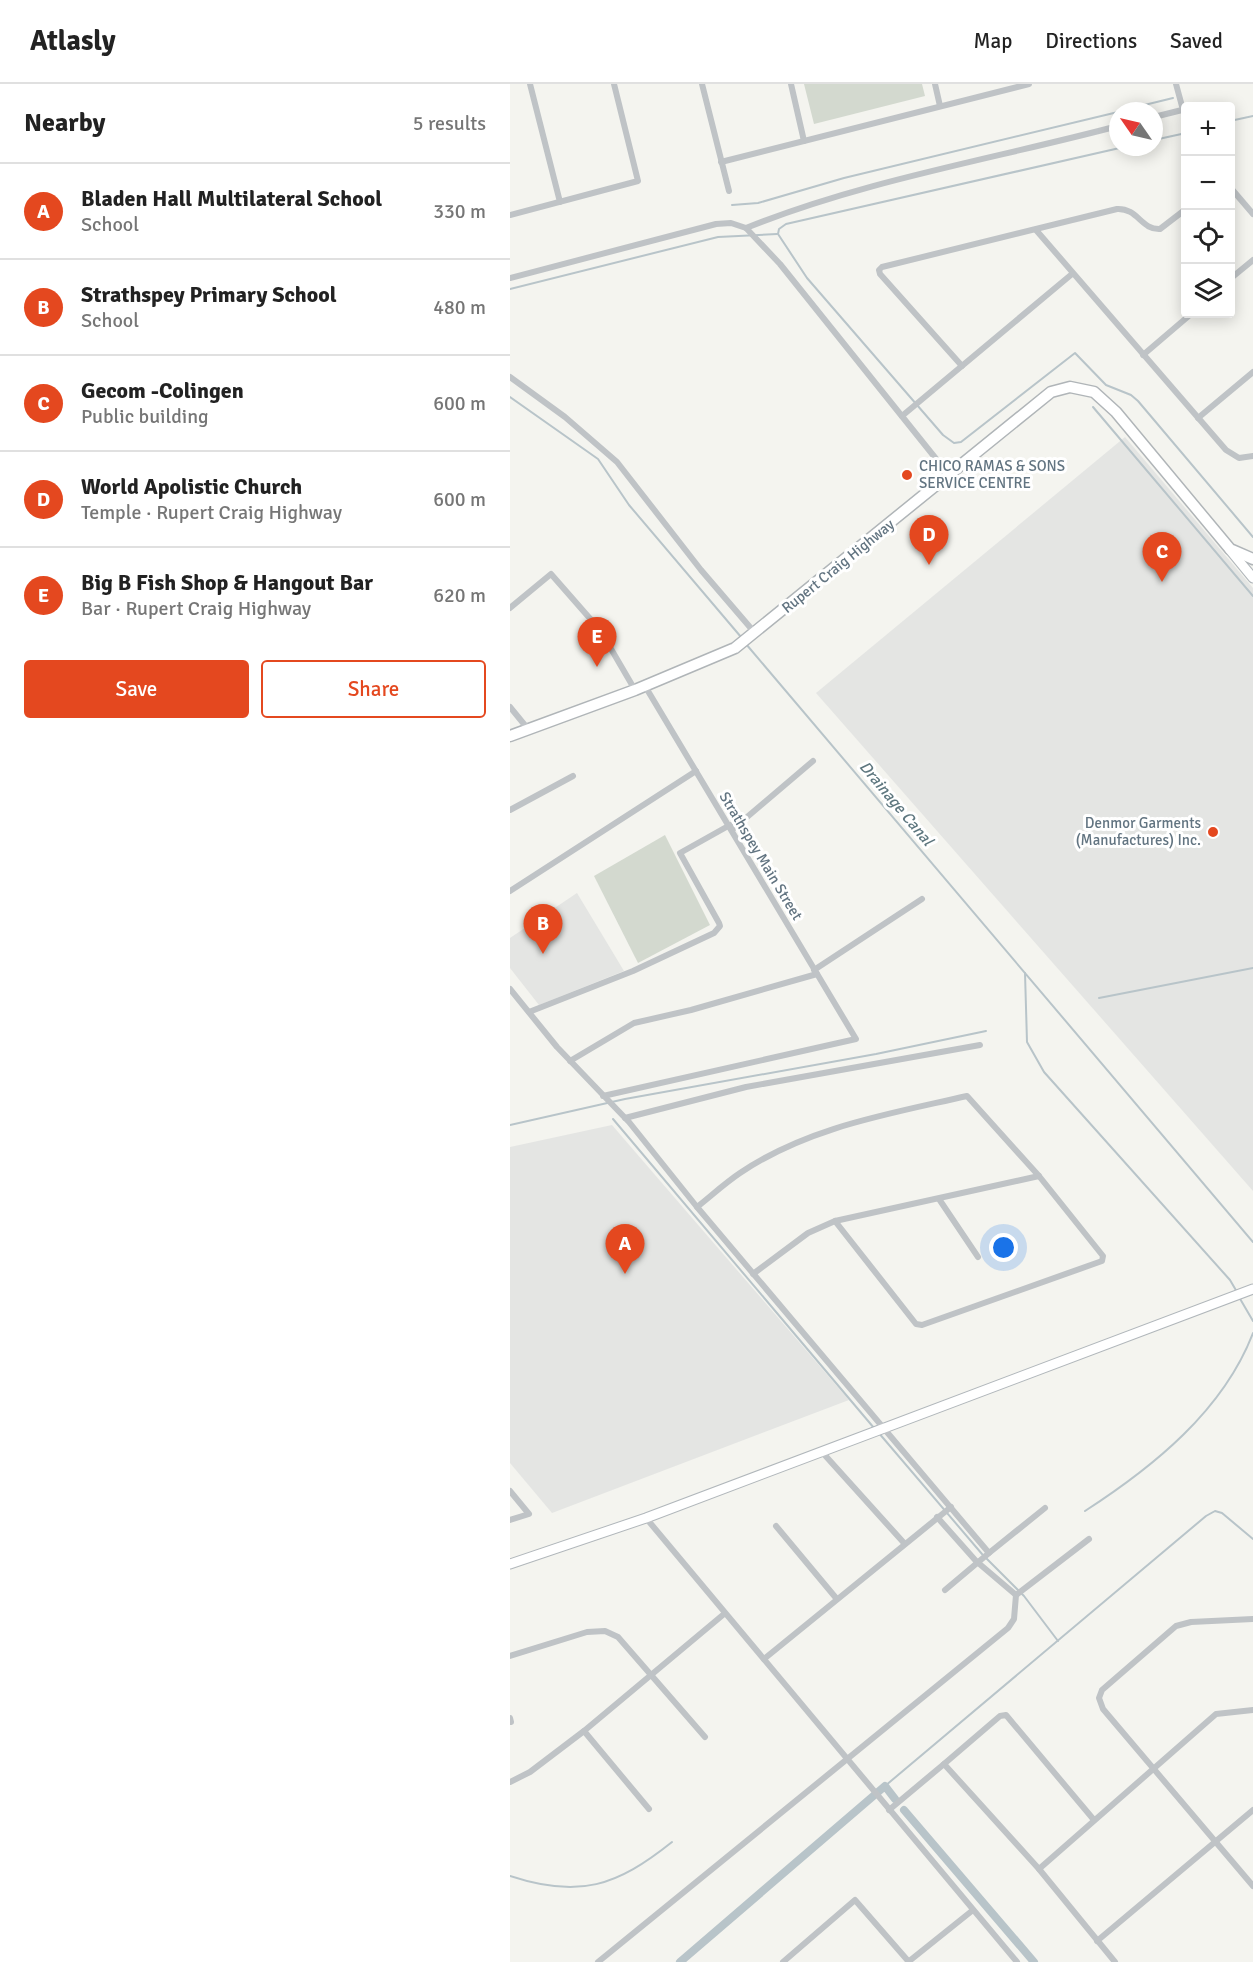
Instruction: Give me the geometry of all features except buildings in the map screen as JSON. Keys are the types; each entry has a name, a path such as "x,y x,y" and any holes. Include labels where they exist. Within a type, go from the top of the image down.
{"main road":[{"name":"Rupert Craig Highway","path":"510,735 635,690 735,648 1051,392 1070,387 1094,392 1116,412 1230,549 1253,559"},
{"path":"1230,549 1253,578"},
{"path":"510,1564 646,1518 1249,1290"}],"street":[{"path":"530,84 560,202"},
{"path":"510,215 638,181 614,84"},
{"path":"702,84 729,192"},
{"path":"791,84 804,141"},
{"path":"935,84 940,106"},
{"path":"721,162 940,106 1001,87 1029,84"},
{"path":"1176,84 1181,106"},
{"path":"1163,115 1181,110"},
{"path":"746,228 778,215 912,175 1109,128"},
{"path":"1235,193 1253,214"},
{"path":"962,366 879,270 882,267 1125,209 1132,211 1149,227 1160,229 1184,210"},
{"path":"510,278 716,224 731,223 746,228 780,264 949,475"},
{"path":"1036,230 1232,455 1239,458 1253,456"},
{"path":"1235,275 1253,260"},
{"path":"903,416 1072,274"},
{"path":"1143,355 1186,318"},
{"path":"1198,418 1253,372"},
{"path":"510,377 565,417 617,462 753,635"},
{"path":"510,608 551,574 600,630 635,690"},
{"name":"Strathspey Main Street","path":"603,1096 856,1039 645,686"},
{"path":"510,707 528,729"},
{"path":"529,1012 633,971 714,933 720,926 719,922 680,853 731,827 813,761"},
{"path":"510,891 696,771"},
{"path":"510,810 573,776"},
{"path":"570,1061 634,1023 691,1010 816,972 922,899"},
{"path":"510,989 570,1061 625,1118 697,1208 886,1428 989,1553"},
{"path":"625,1118 746,1087 980,1045"},
{"path":"697,1208 740,1173 782,1149 826,1130 967,1096 1039,1176 1103,1257 1102,1261 922,1325 916,1324 835,1221"},
{"path":"753,1274 808,1233 835,1221 1039,1176"},
{"path":"939,1199 978,1257"},
{"path":"822,1452 904,1543"},
{"path":"510,1491 529,1514 510,1520"},
{"path":"764,1659 836,1598 951,1507"},
{"path":"945,1590 1045,1508"},
{"path":"938,1517 978,1563 1016,1596"},
{"path":"646,1518 1017,1962"},
{"path":"776,1526 836,1598"},
{"path":"598,1962 1008,1628 1014,1619 1016,1596 1089,1539"},
{"path":"510,1782 530,1773 584,1731 724,1614"},
{"path":"1253,1619 1191,1622 1176,1626 1102,1690 1099,1698 1103,1709 1253,1886"},
{"path":"510,1656 587,1632 606,1631 618,1637 705,1737"},
{"path":"1039,1869 1216,1714 1253,1710"},
{"path":"889,1810 1000,1716 1006,1715 1094,1820"},
{"path":"584,1731 649,1809"},
{"path":"944,1764 1039,1869 1115,1962"},
{"path":"1097,1941 1253,1810"},
{"path":"783,1962 855,1900 908,1962 973,1910"}],"shaded area":[{"path":"804,84 922,84 925,96 814,124"},
{"path":"1125,437 1253,588 1253,1191 816,693"},
{"path":"665,835 710,925 638,963 594,876"},
{"path":"577,893 624,971 539,1005 510,968 510,938"},
{"path":"612,1125 849,1400 552,1513 510,1463 510,1147"}],"waterway":[{"path":"1157,102 1173,98"},
{"path":"732,205 758,203 844,178 1109,114"},
{"path":"1235,120 1253,116"},
{"path":"1163,138 1181,134"},
{"path":"1109,150 786,224 779,229 778,234 807,278 943,435 954,443 961,442 1075,353 1106,385 1131,395 1138,401 1253,537"},
{"path":"510,289 718,237 777,234"},
{"name":"Drainage Canal","path":"510,397 598,459 629,505 741,637"},
{"path":"1093,407 1253,596"},
{"name":"Drainage Canal","path":"746,644 1253,1242"},
{"path":"1099,998 1253,968"},
{"path":"1025,973 1027,1042 1044,1072 1230,1280 1237,1292"},
{"path":"510,1125 625,1099 876,1054 986,1031"},
{"path":"613,1119 874,1428"},
{"path":"1239,1297 1253,1321"},
{"path":"1085,1511 1136,1476 1183,1435 1205,1412 1224,1388 1253,1333"},
{"path":"878,1432 982,1554 1024,1596 1058,1641"},
{"path":"885,1786 1206,1516 1215,1511 1222,1513 1253,1539"},
{"path":"680,1962 885,1786 895,1799"},
{"path":"904,1810 1034,1962"},
{"path":"510,1876 557,1887 596,1884 633,1869 672,1842"}],"place":[{"name":"CHICO RAMAS & SONS SERVICE CENTRE","path":"907,475"},
{"name":"World Apolistic Church","path":"929,565"},
{"name":"Gecom -Colingen","path":"1162,582"},
{"name":"Big B Fish Shop & Hangout Bar","path":"597,667"},
{"name":"Denmor Garments (Manufactures) Inc.","path":"1213,832"},
{"name":"Strathspey Primary School","path":"543,954"},
{"name":"Bladen Hall Multilateral School","path":"625,1274"}]}
